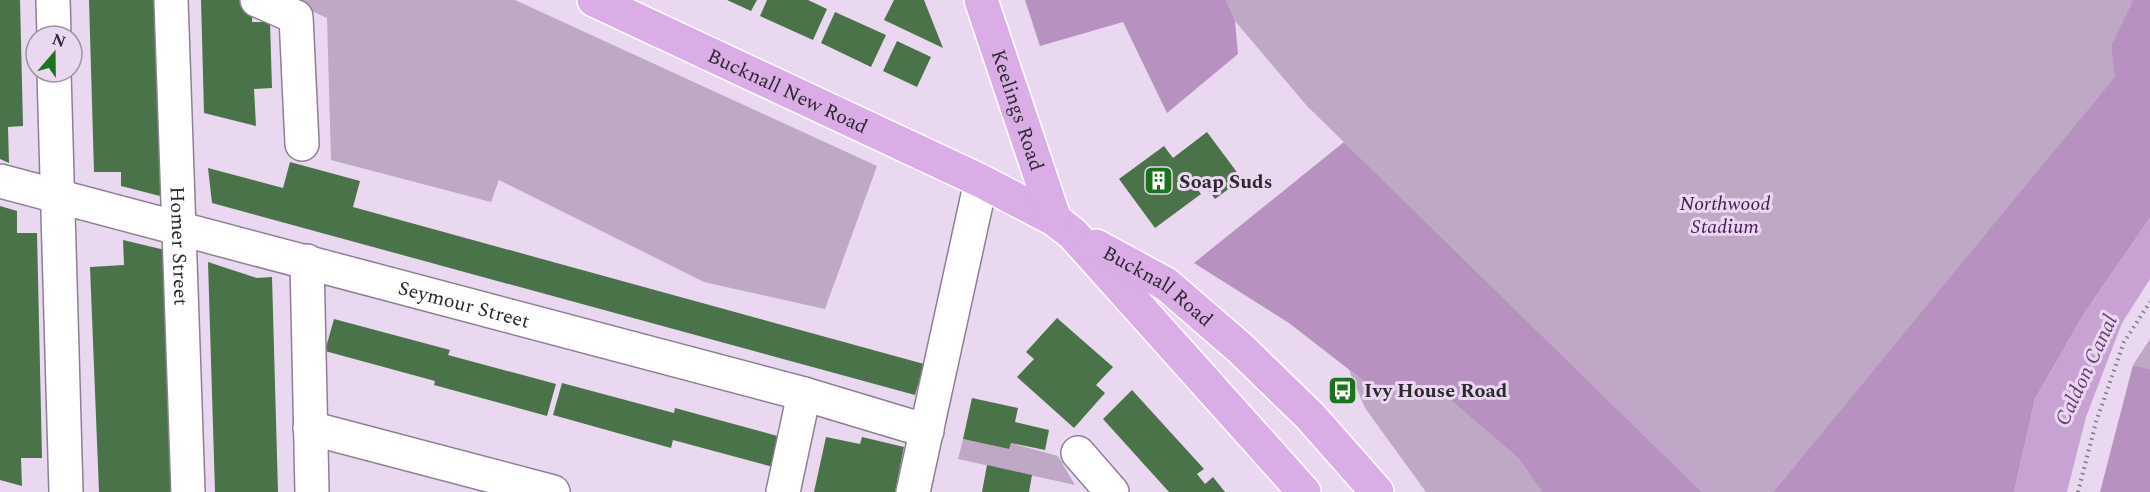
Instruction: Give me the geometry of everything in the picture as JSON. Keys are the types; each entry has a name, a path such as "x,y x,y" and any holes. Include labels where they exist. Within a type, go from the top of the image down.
{"main road":[{"name":"Bucknall New Road","path":"594,0 981,181 1064,227"},
{"name":"Keelings Road","path":"981,0 1064,227"},
{"name":"Bucknall Road","path":"1064,227 1304,492"},
{"name":"Bucknall Road","path":"1064,227 1166,284 1240,348 1310,416 1377,492"}],"street":[{"path":"53,0 54,24"},
{"name":"Homer Street","path":"171,0 188,492"},
{"path":"257,0 296,17 302,144"},
{"path":"54,84 66,492"},
{"name":"Seymour Street","path":"0,181 804,394 927,431"},
{"path":"913,492 981,181"},
{"path":"307,261 312,492"},
{"path":"783,492 804,394"},
{"path":"310,428 553,492"},
{"path":"1078,453 1113,492"}],"path":[{"path":"2078,492 2096,422 2124,342 2150,302"}],"green space":[{"path":"288,0 515,0 877,166 825,309 704,282 499,180 491,202 331,160 327,18"},
{"name":"Northwood Stadium","path":"1226,0 2133,0 2111,45 2116,77 1773,492 1702,492 1307,106 1235,21"},
{"path":"2150,339 2150,369 2133,365"},
{"path":"1349,370 1365,382 1449,399 1519,459 1542,492 1426,492 1365,408"},
{"path":"963,439 1009,449 1011,443 1058,456 1075,485 958,459"}],"shaded area":[{"path":"1025,0 1226,0 1235,21 1238,54 1167,113 1123,22 1040,46"},
{"path":"2133,0 2150,0 2150,218 2085,312 2035,399 2014,492 1773,492 2115,77 2111,45"},
{"path":"1344,142 1702,492 1542,492 1519,459 1449,399 1365,382 1289,323 1194,263"},
{"path":"2133,365 2150,369 2150,492 2100,492"}],"water":[{"name":"Caldon Canal","path":"2150,218 2150,279 2122,323 2086,417 2067,492 2014,492 2035,399 2085,312"}],"building":[{"path":"0,0 20,0 23,126 8,127 9,163 0,159"},
{"path":"89,0 160,0 164,197 121,186 121,172 94,172"},
{"path":"201,0 253,0 252,22 270,22 272,88 254,89 256,126 204,113"},
{"path":"727,0 757,0 751,11"},
{"path":"767,0 808,0 827,9 813,40 760,16"},
{"path":"894,0 924,0 943,48 884,20"},
{"path":"835,12 886,35 871,67 821,43"},
{"path":"897,41 931,57 917,87 883,71"},
{"name":"Soap Suds","path":"1207,132 1242,179 1215,199 1200,179 1193,183 1201,194 1155,228 1119,179 1164,146 1173,158"},
{"path":"290,162 360,181 353,207 924,364 915,395 212,203 208,168 283,188"},
{"path":"0,206 17,211 17,233 37,233 42,458 21,458 22,486 0,480"},
{"path":"123,240 165,250 176,492 99,492 90,267 124,265"},
{"path":"208,262 257,278 272,277 278,492 215,492"},
{"path":"1057,318 1113,367 1096,385 1105,393 1074,428 1017,377 1034,359 1026,352"},
{"path":"334,319 450,350 448,355 556,384 547,416 434,385 435,381 325,351"},
{"path":"562,383 674,413 675,408 781,437 773,467 673,440 671,448 553,415"},
{"path":"1132,390 1204,469 1197,474 1205,484 1213,477 1225,492 1169,492 1103,419"},
{"path":"972,398 1018,408 1015,422 1049,430 1045,450 1011,443 1009,449 963,439"},
{"path":"826,437 860,444 862,437 904,447 895,492 814,492"},
{"path":"987,465 1032,475 1029,492 982,492"}],"place":[{"name":"Soap Suds","path":"1158,181"},
{"name":"Ivy House Road","path":"1343,390"}]}
